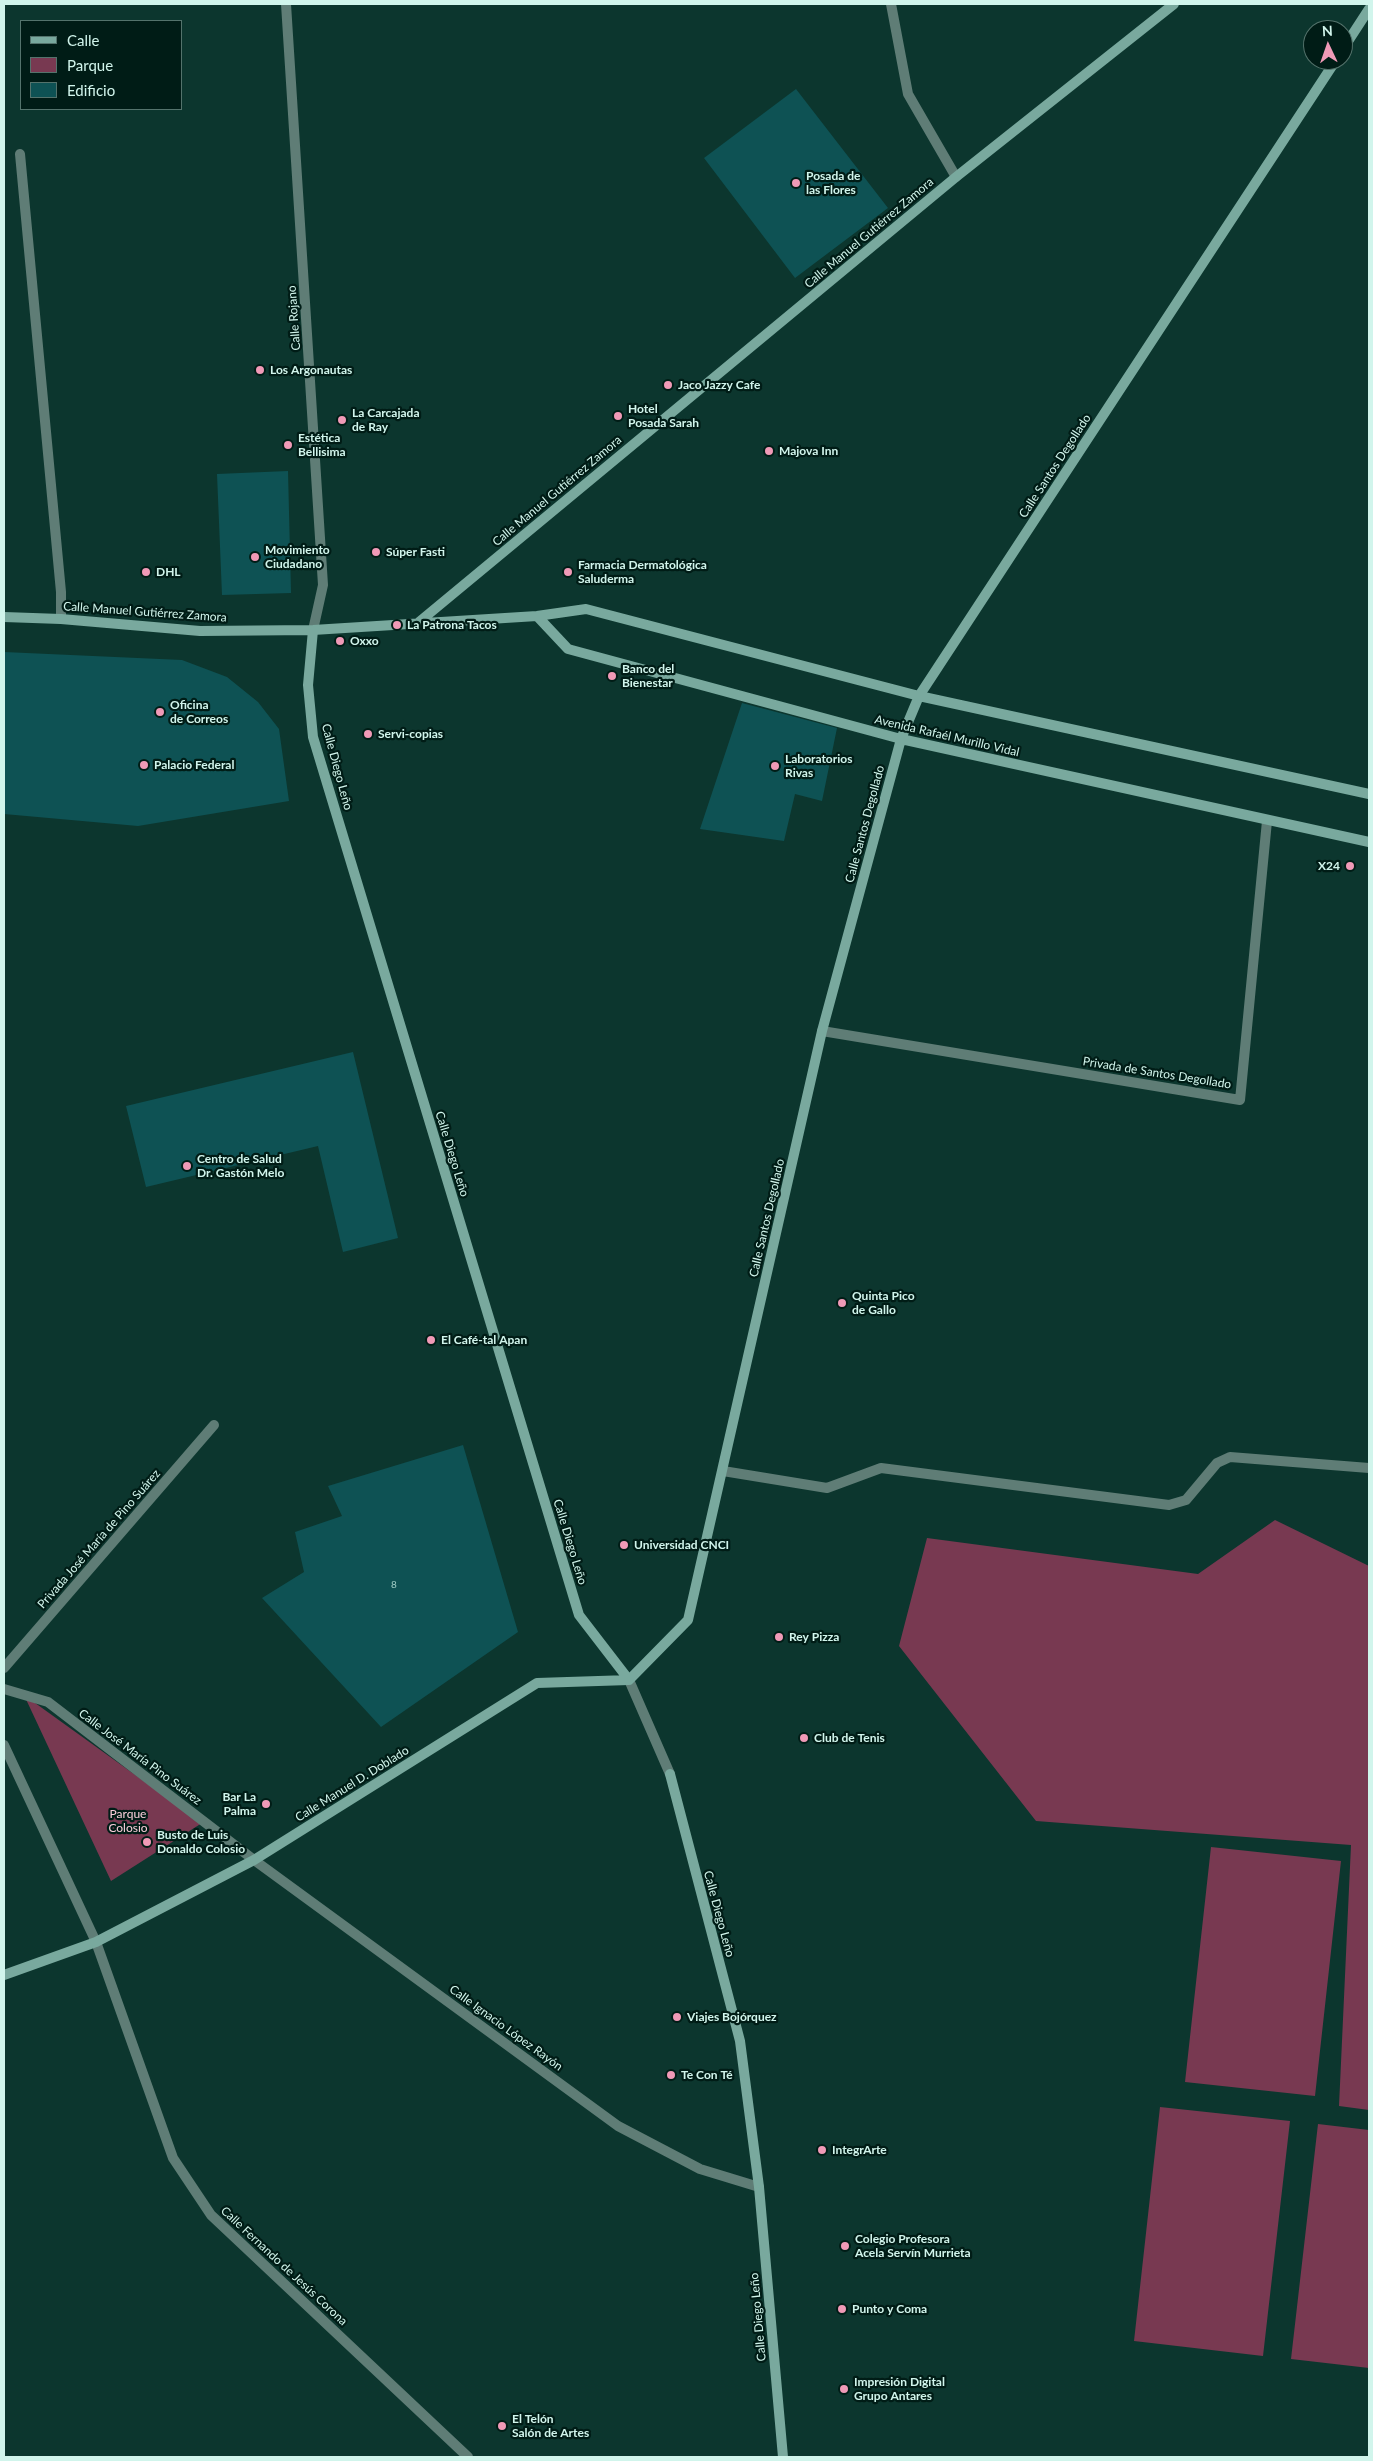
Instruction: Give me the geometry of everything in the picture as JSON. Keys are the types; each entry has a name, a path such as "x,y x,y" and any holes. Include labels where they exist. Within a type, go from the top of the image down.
{"main road":[{"name":"Calle Manuel Gutiérrez Zamora","path":"4,617 61,619 200,630 313,630 419,622 956,177 1174,4"},
{"path":"1353,34 1369,9"},
{"name":"Calle Santos Degollado","path":"629,1680 688,1620 822,1031 901,739 919,696 1329,70"},
{"path":"419,622 537,616 586,609 919,696 1369,794"},
{"name":"Avenida Rafaél Murillo Vidal","path":"537,616 568,649 901,739 1369,842"},
{"name":"Calle Diego Leño","path":"313,630 308,685 313,737 579,1615 629,1680"},
{"name":"Calle Manuel D. Doblado","path":"4,1975 96,1942 254,1860 537,1683 629,1680"},
{"name":"Calle Diego Leño","path":"670,1774 740,2041 759,2186 782,2457"}],"street":[{"name":"Calle Rojano","path":"286,4 323,585 313,630"},
{"path":"891,4 908,94 956,177"},
{"path":"20,154 61,592 61,619"},
{"name":"Privada de Santos Degollado","path":"822,1031 1240,1100 1267,821"},
{"name":"Privada José María de Pino Suárez","path":"4,1668 214,1425"},
{"path":"723,1470 827,1488 881,1468 1169,1506 1186,1500 1216,1463 1230,1457 1369,1468"},
{"name":"Calle Diego Leño","path":"629,1680 670,1774"},
{"name":"Calle José María Pino Suárez","path":"4,1689 48,1702 254,1860"},
{"path":"4,1745 96,1942"},
{"name":"Calle Ignacio López Rayón","path":"254,1860 618,2126 700,2169 759,2186"},
{"name":"Calle Fernando de Jesús Corona","path":"96,1942 173,2158 211,2215 468,2457"}],"green space":[{"path":"1275,1520 1369,1566 1369,2110 1339,2106 1351,1845 1036,1821 899,1646 927,1538 1198,1574"},
{"name":"Parque Colosio","path":"24,1695 202,1823 111,1881"},
{"path":"1211,1847 1341,1861 1315,2096 1185,2082"},
{"path":"1160,2107 1290,2121 1263,2356 1134,2341"},
{"path":"1318,2124 1369,2130 1369,2368 1291,2359"}],"building":[{"name":"Posada de las Flores","path":"796,89 888,208 795,278 704,158"},
{"name":"Movimiento Ciudadano","path":"288,471 291,593 222,595 217,474"},
{"name":"Palacio Federal","path":"4,652 182,660 227,677 258,702 279,729 289,801 138,826 4,814"},
{"name":"Laboratorios Rivas","path":"742,703 837,728 822,801 795,794 784,841 700,829"},
{"name":"Centro de Salud Dr. Gastón Melo","path":"353,1052 398,1238 343,1252 318,1146 146,1187 126,1106"},
{"path":"463,1445 518,1632 381,1727 262,1598 304,1572 295,1532 342,1516 328,1486"}],"place":[{"name":"Posada de las Flores","path":"796,183"},
{"name":"Los Argonautas","path":"260,370"},
{"name":"Jaco Jazzy Cafe","path":"668,385"},
{"name":"Hotel Posada Sarah","path":"618,416"},
{"name":"La Carcajada de Ray","path":"342,420"},
{"name":"Estética Bellisima","path":"288,445"},
{"name":"Majova Inn","path":"769,451"},
{"name":"Súper Fasti","path":"376,552"},
{"name":"Movimiento Ciudadano","path":"255,557"},
{"name":"DHL","path":"146,572"},
{"name":"Farmacia Dermatológica Saluderma","path":"568,572"},
{"name":"La Patrona Tacos","path":"397,625"},
{"name":"Oxxo","path":"340,641"},
{"name":"Banco del Bienestar","path":"612,676"},
{"name":"Oficina de Correos","path":"160,712"},
{"name":"Servi-copias","path":"368,734"},
{"name":"Palacio Federal","path":"144,765"},
{"name":"Laboratorios Rivas","path":"775,766"},
{"name":"X24","path":"1350,866"},
{"name":"Centro de Salud Dr. Gastón Melo","path":"187,1166"},
{"name":"Quinta Pico de Gallo","path":"842,1303"},
{"name":"El Café-tal Apan","path":"431,1340"},
{"name":"Universidad CNCI","path":"624,1545"},
{"name":"Rey Pizza","path":"779,1637"},
{"name":"Club de Tenis","path":"804,1738"},
{"name":"Bar La Palma","path":"266,1804"},
{"name":"Busto de Luis Donaldo Colosio","path":"147,1842"},
{"name":"Viajes Bojórquez","path":"677,2017"},
{"name":"Te Con Té","path":"671,2075"},
{"name":"IntegrArte","path":"822,2150"},
{"name":"Colegio Profesora Acela Servín Murrieta","path":"845,2246"},
{"name":"Punto y Coma","path":"842,2309"},
{"name":"Impresión Digital Grupo Antares","path":"844,2389"},
{"name":"El Telón Salón de Artes","path":"502,2426"}]}
